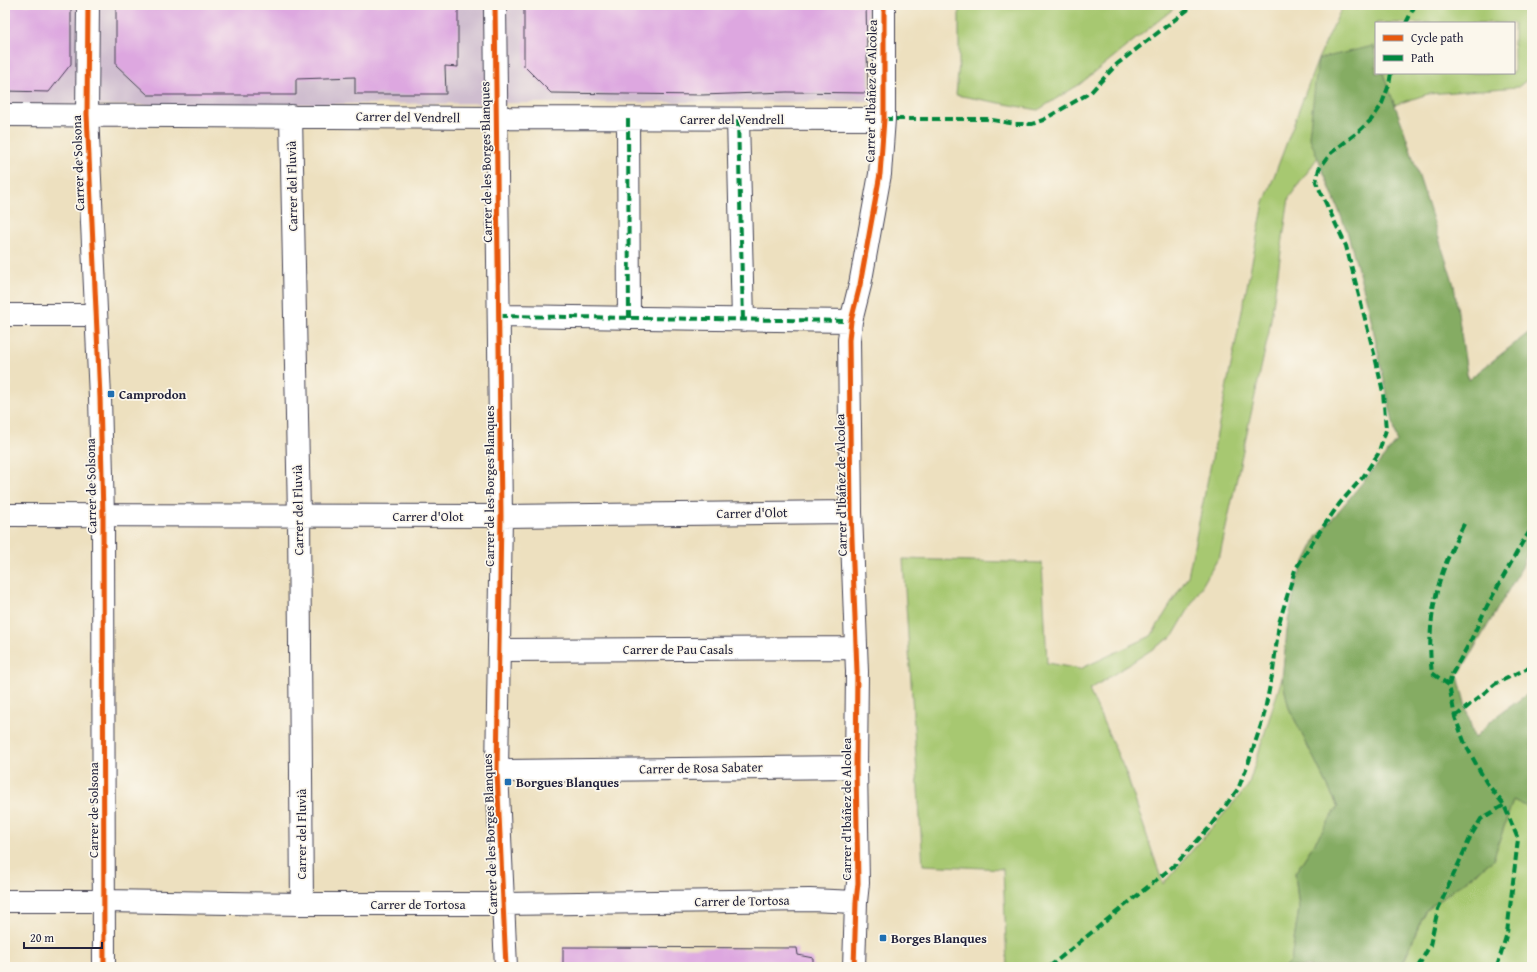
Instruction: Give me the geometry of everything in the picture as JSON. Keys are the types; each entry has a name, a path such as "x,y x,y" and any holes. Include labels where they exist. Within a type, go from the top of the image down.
{"street":[{"name":"Carrer de Solsona","path":"88,5 87,114 95,315 100,397 103,515 104,967"},
{"name":"Carrer de les Borges Blanques","path":"495,5 501,516 497,771 506,967"},
{"name":"Carrer d'Ibáñez de Alcolea","path":"854,967 858,883 856,648 851,512 849,340 851,321 860,286 880,174 884,119 884,5"},
{"name":"Carrer del Vendrell","path":"5,115 87,114 628,119 884,119"},
{"name":"Carrer del Fluvià","path":"291,116 299,516 302,904"},
{"path":"628,119 628,318"},
{"path":"738,119 743,320"},
{"path":"5,315 95,315"},
{"path":"499,316 851,321"},
{"name":"Carrer d'Olot","path":"5,515 501,516 851,512"},
{"name":"Carrer de Pau Casals","path":"500,650 856,648"},
{"name":"Carrer de Rosa Sabater","path":"497,771 856,767"},
{"name":"Carrer de Tortosa","path":"5,901 302,904 503,904 810,900 856,902"}],"shaded area":[{"path":"5,5 869,5 870,101 5,106"}],"green space":[{"path":"959,5 1178,5 1080,84 1038,110 956,95 959,63"},
{"path":"1343,5 1532,5 1532,76 1518,87 1428,94 1394,105 1383,74 1515,74 1515,22 1375,22 1375,51 1373,46 1309,136 1318,157 1289,198 1269,332 1220,555 1173,636 1089,690 1126,773 1163,884 1248,786 1282,678 1289,708 1338,807 1295,873 1299,909 1291,960 1284,967 1007,967 1003,869 923,865 903,559 1042,563 1047,663 1080,669 1151,636 1188,576 1264,203 1318,59"},
{"path":"1373,46 1375,51 1375,74 1383,74 1403,127 1454,285 1468,380 1532,330 1532,539 1522,567 1458,676 1474,738 1495,717 1532,691 1532,809 1513,800 1493,860 1425,911 1401,967 1284,967 1291,960 1299,909 1295,873 1338,807 1289,708 1282,678 1288,621 1297,578 1317,537 1397,441 1368,305 1347,231 1309,136 1318,59"},
{"path":"1513,800 1532,809 1532,967 1402,967 1425,911 1493,860"}],"building":[{"path":"5,5 71,5 71,64 49,92 5,91"},
{"path":"116,5 458,5 458,67 445,66 446,94 355,94 355,77 296,79 296,95 148,95 116,65"},
{"path":"524,5 866,5 868,93 787,92 702,95 551,93 524,66"},
{"path":"563,947 797,948 798,955 813,958 813,967 563,967"}],"marked path":[{"path":"884,119 987,119 1015,124 1032,124 1043,120 1091,92 1117,64 1194,5"},
{"path":"1406,22 1415,5"},
{"path":"1049,967 1176,864 1208,829 1238,789 1263,719 1273,671 1279,623 1295,570 1311,544 1340,503 1363,477 1378,454 1386,430 1383,392 1376,361 1346,246 1316,182 1319,169 1331,153 1371,120 1381,106 1389,85 1391,74"},
{"path":"628,119 629,318"},
{"path":"738,119 743,320"},
{"path":"499,316 851,321"},
{"path":"1449,685 1432,673 1430,644 1432,614 1438,586 1443,572 1465,522"},
{"path":"1497,967 1507,933 1518,839 1504,805 1486,782 1465,744 1455,717 1449,685 1452,674 1470,642 1487,606 1532,528"},
{"path":"1455,717 1495,684 1532,666"},
{"path":"1418,967 1430,945 1438,909 1472,834 1481,819 1504,805"}],"cycle path":[{"path":"88,5 87,114 100,397 103,515 104,967"},
{"path":"495,5 501,516 497,771 506,967"},
{"path":"854,967 858,883 856,767 857,672 851,512 849,340 851,321 860,285 880,174 884,119 884,5"}],"place":[{"name":"Camprodon","path":"111,394"},
{"name":"Borgues Blanques","path":"508,782"},
{"name":"Borges Blanques","path":"883,938"}]}
